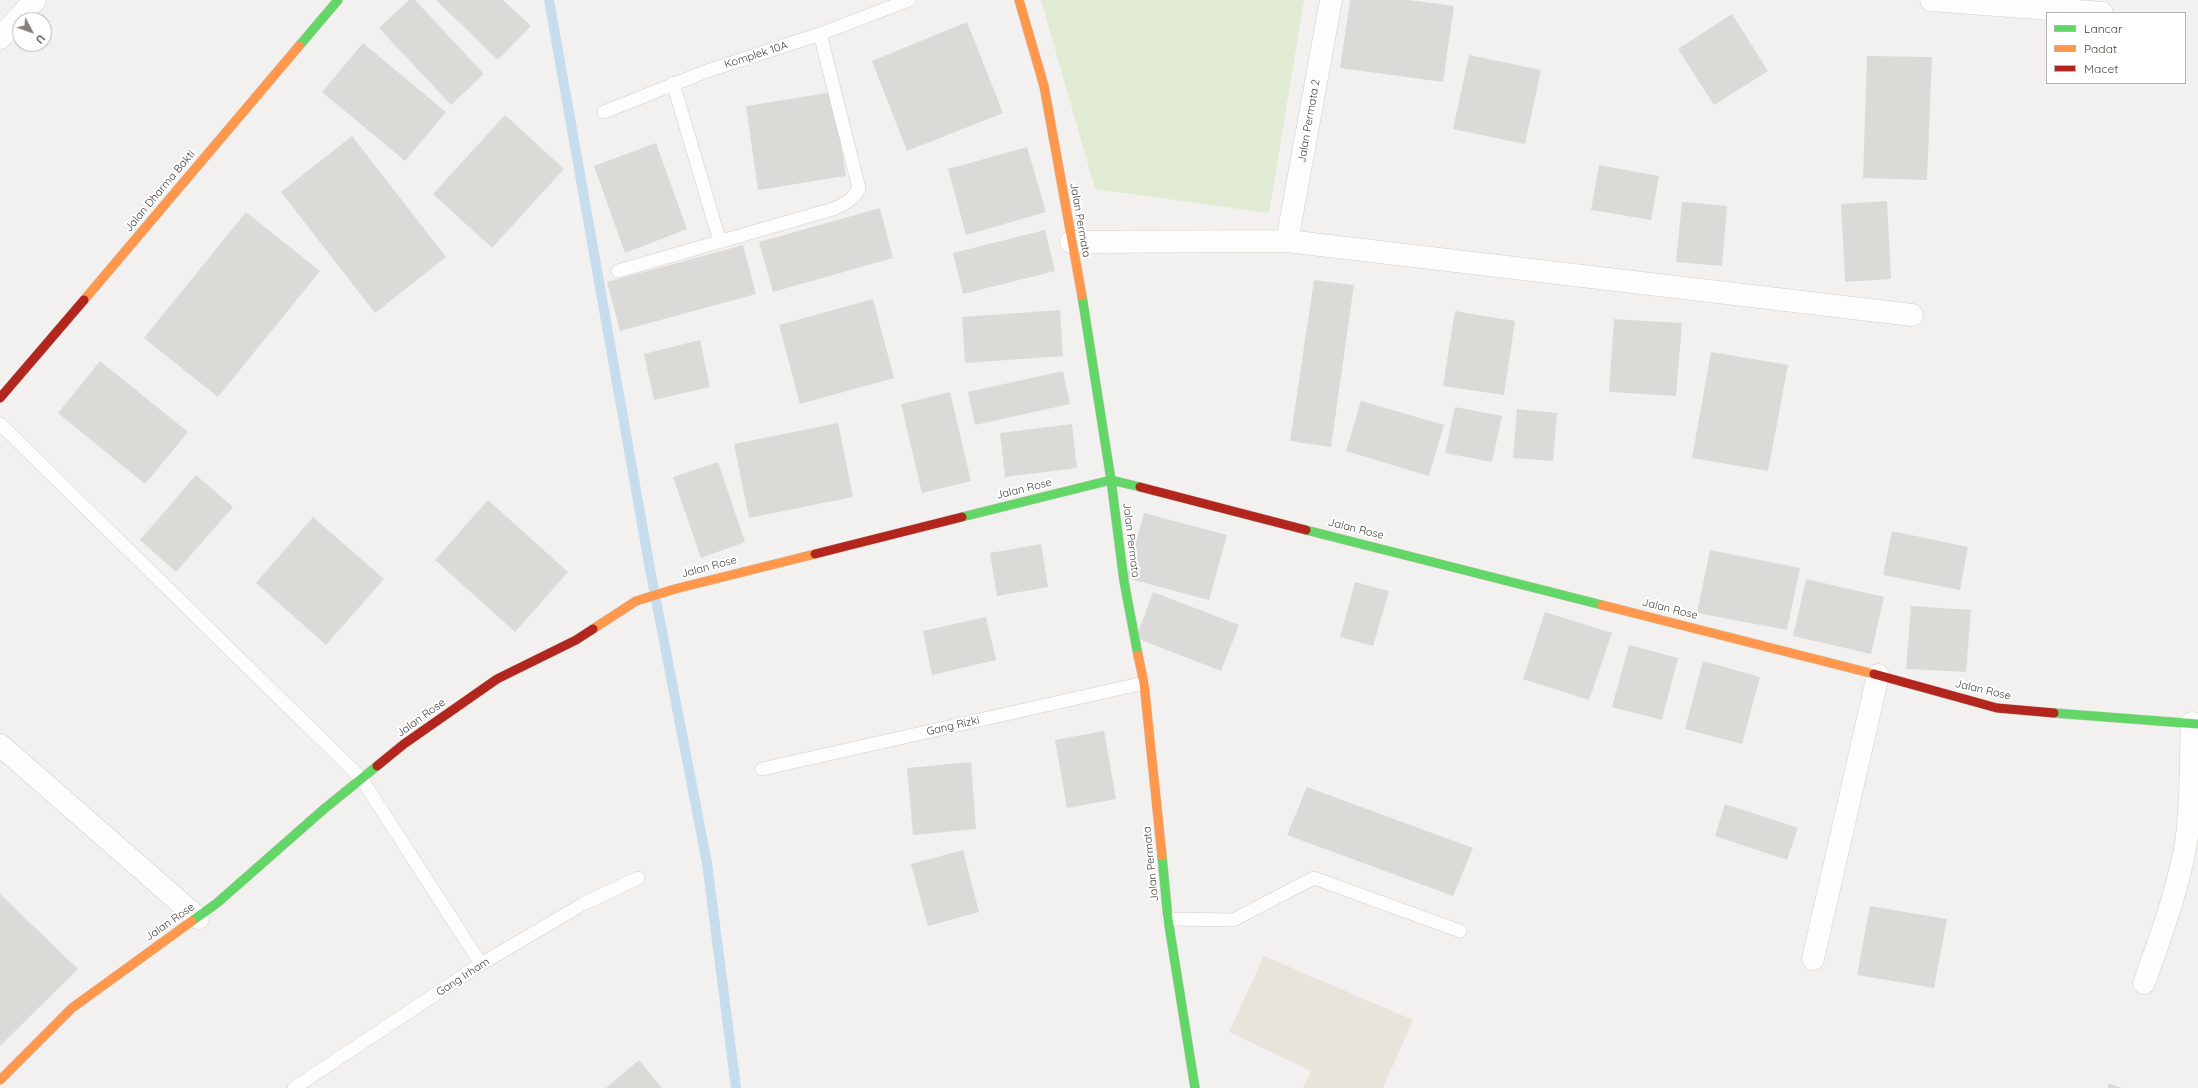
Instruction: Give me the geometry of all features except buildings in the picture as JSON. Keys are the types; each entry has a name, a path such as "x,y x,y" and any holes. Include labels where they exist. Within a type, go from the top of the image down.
{"street":[{"path":"0,38 35,0"},
{"name":"Jalan Dharma Bakti","path":"0,398 338,0"},
{"name":"Jalan Permata","path":"1018,0 1044,86 1071,242 1087,322 1111,480 1124,581 1133,634 1144,683 1168,919 1195,1088"},
{"name":"Jalan Permata 2","path":"1287,241 1331,0"},
{"path":"1931,0 2102,12"},
{"path":"1071,242 1287,241 1912,315"},
{"name":"Jalan Rose","path":"0,1080 78,1004 198,918 237,887 361,778 404,744 497,679 524,664 576,640 636,601 675,589 1111,480 1878,675 1997,708 2195,724"},
{"path":"1812,959 1878,675"},
{"path":"2144,983 2166,923 2184,849 2195,724"},
{"path":"0,745 198,918"}],"lane":[{"name":"Komplek 10A","path":"604,112 673,83 820,34 909,0"},
{"path":"618,271 833,209 847,203 854,196 859,188 820,34"},
{"path":"673,83 720,242"},
{"path":"0,424 361,778 481,964"},
{"name":"Gang Rizki","path":"762,769 1144,683"},
{"name":"Gang Irham","path":"294,1088 481,964 583,904 638,878"},
{"path":"1168,919 1233,920 1314,878 1460,931"}],"shaded area":[{"path":"1264,956 1413,1020 1383,1088 1303,1088 1311,1071 1229,1032"}],"green space":[{"path":"1041,0 1304,0 1269,213 1095,189"}],"waterway":[{"path":"549,0 650,569 707,863 736,1088"}],"traffic: fast":[{"path":"299,46 338,0"},
{"path":"1082,296 1111,480 1124,581 1138,655"},
{"path":"962,517 1111,480 1140,487"},
{"path":"1306,530 1602,605"},
{"path":"2054,713 2198,724"},
{"path":"192,921 217,903 324,809 377,766"},
{"path":"1162,856 1168,919 1195,1088"}],"traffic: slow":[{"path":"1019,0 1044,86 1082,296"},
{"path":"84,300 299,46"},
{"path":"593,629 636,601 675,589 815,554"},
{"path":"1602,605 1874,674"},
{"path":"1138,655 1144,683 1162,856"},
{"path":"0,1080 72,1008 192,921"}],"traffic: jam":[{"path":"0,398 84,300"},
{"path":"1140,487 1306,530"},
{"path":"815,554 962,517"},
{"path":"377,766 404,744 497,679 576,640 593,629"},
{"path":"1874,674 1997,708 2054,713"}]}
